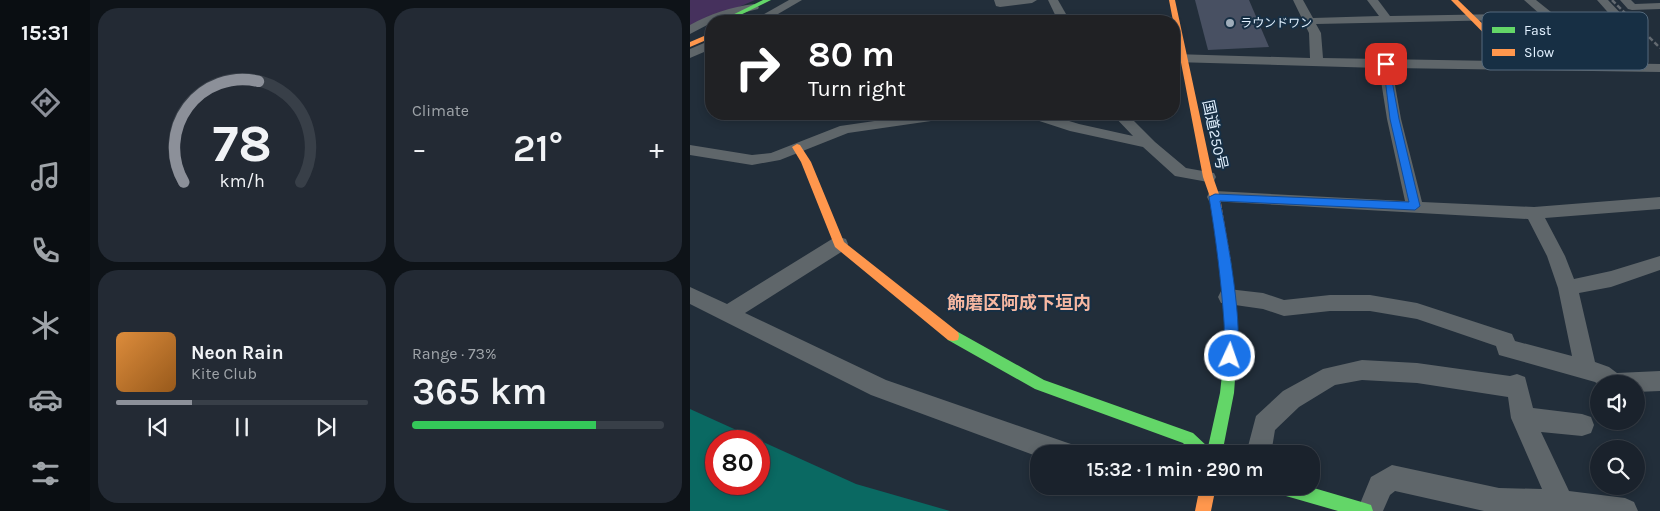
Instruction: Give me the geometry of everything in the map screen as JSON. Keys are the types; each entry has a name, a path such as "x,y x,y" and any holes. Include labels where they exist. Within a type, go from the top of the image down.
{"main road":[{"path":"736,15 768,0"},
{"path":"752,15 784,0"},
{"name":"国道250号","path":"1172,0 1174,15"},
{"path":"1454,0 1482,28"},
{"path":"690,37 705,30"},
{"path":"690,45 705,38"},
{"name":"国道250号","path":"1180,66 1208,177 1215,197 1226,267 1232,338 1228,384 1216,445"},
{"path":"797,147 806,162 839,244 959,341 1040,385 1188,438 1195,445"},
{"path":"1203,511 1206,495"},
{"path":"1310,495 1365,511"}],"street":[{"path":"769,15 797,0"},
{"path":"999,0 1000,4 1032,0"},
{"path":"1053,0 1061,15"},
{"path":"1298,0 1315,33 1317,62"},
{"path":"1372,0 1387,19"},
{"path":"1529,0 1544,12"},
{"path":"1602,0 1613,12"},
{"path":"1625,0 1632,7 1660,6"},
{"path":"716,15 731,9 754,7"},
{"path":"1310,21 1482,18"},
{"path":"690,30 705,21"},
{"path":"690,54 705,47"},
{"path":"1180,58 1482,65"},
{"path":"1386,64 1394,119 1415,206"},
{"path":"690,150 752,160 774,157 845,129 905,120"},
{"path":"1050,120 1075,128 1148,144"},
{"path":"1125,120 1148,144 1181,172 1208,177"},
{"path":"1215,197 1534,213 1660,204"},
{"path":"1534,213 1556,256 1568,288 1585,368"},
{"path":"728,313 839,244"},
{"path":"1568,288 1611,279 1660,263"},
{"path":"690,295 879,388 1038,445"},
{"path":"1228,297 1263,301 1284,308 1330,303 1370,303 1417,311 1504,340 1507,348 1585,368 1601,374 1614,384 1660,381"},
{"path":"1260,445 1264,424 1291,400 1331,376 1362,370 1417,373 1518,386 1523,418 1561,503"},
{"path":"1523,418 1582,425"},
{"path":"1370,511 1380,486 1392,478 1499,501 1561,503 1624,511"}],"shaded area":[{"path":"690,0 755,0 720,15 705,15 705,22 690,28"},
{"path":"690,409 736,430 705,430 705,495 770,495 770,445 856,484 950,511 690,511"}],"building":[{"name":"ラウンドワン","path":"1195,0 1249,0 1269,47 1208,50"}],"railway":[{"path":"1612,0 1624,12"},
{"path":"1648,36 1660,48"}],"traffic: fast":[{"path":"736,15 768,0"},
{"path":"1216,445 1227,393 1232,338 1225,262"},
{"path":"953,336 1040,385 1188,438 1195,445"},
{"path":"1310,495 1365,511"}],"traffic: slow":[{"path":"1172,0 1175,15"},
{"path":"1454,0 1482,28"},
{"path":"690,45 705,38"},
{"path":"1180,39 1208,177 1215,197 1225,262"},
{"path":"797,147 806,162 839,244 953,336"},
{"path":"1203,511 1206,495"}],"place":[{"name":"ラウンドワン","path":"1230,23"}],"district":[{"name":"飾磨区阿成下垣内","path":"1019,303"}],"route":[{"path":"1230,356 1232,338 1226,267 1215,197 1415,206 1394,119 1386,64"}]}
